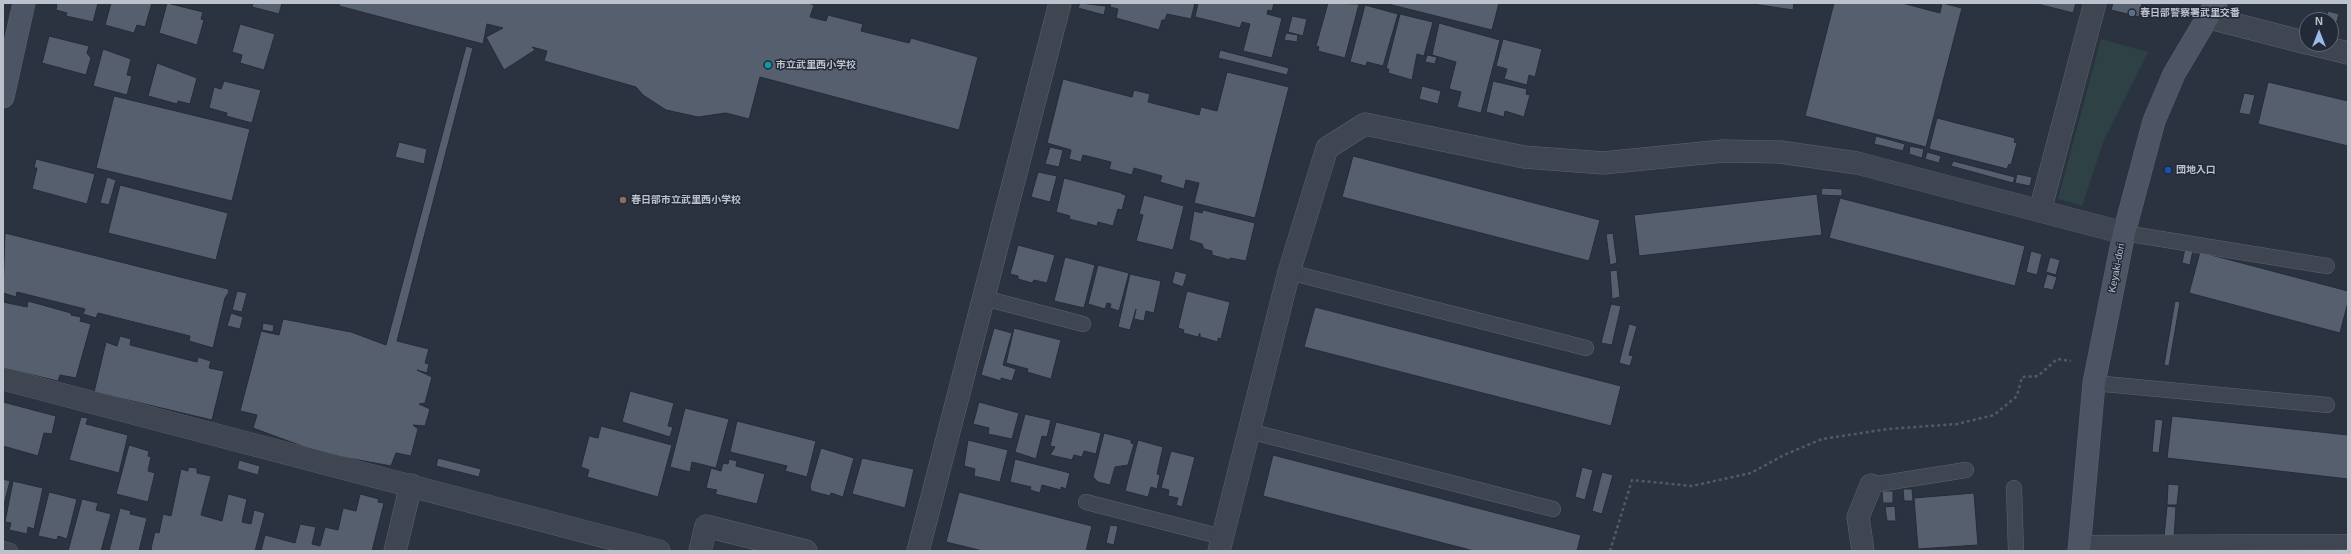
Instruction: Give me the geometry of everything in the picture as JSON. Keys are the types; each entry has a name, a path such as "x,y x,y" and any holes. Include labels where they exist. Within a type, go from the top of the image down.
{"street":[{"path":"3,96 24,3"},
{"path":"918,551 1060,3"},
{"path":"2040,211 2095,3"},
{"path":"2211,10 2299,40"},
{"name":"Keyaki-dori","path":"2079,547 2096,374 2124,233 2154,121 2174,74 2211,10"},
{"path":"1220,544 1289,272 1327,148 1365,124 1524,157 1603,163 1723,152 1780,152 1857,163 2124,233"},
{"path":"3,380 411,485 659,551"},
{"path":"395,551 411,485"},
{"path":"1863,551 1858,517 1871,485"},
{"path":"700,551 706,526 806,551"}],"lane":[{"path":"2124,233 2327,266"},
{"path":"1289,272 1586,348"},
{"path":"984,298 1083,324"},
{"path":"2096,374 2327,405"},
{"path":"1249,431 1554,509"},
{"path":"1871,485 1966,470"},
{"path":"2014,488 2016,551"},
{"path":"1086,502 1220,544"},
{"path":"2079,547 2348,542"},
{"path":"3,549 10,551"}],"path":[{"path":"1610,551 1632,480 1692,486 1751,473 1784,455 1822,439 1888,429 1957,424 1994,416 2017,396 2022,377 2038,376 2057,359 2096,374"}],"shaded area":[{"path":"2101,39 2148,52 2104,140 2082,206 2058,199"}],"building":[{"path":"57,3 98,3 93,22 66,16 67,13 56,10"},
{"path":"111,3 152,3 145,27 137,25 134,33 105,25"},
{"path":"167,3 203,12 201,19 204,20 197,45 159,33"},
{"path":"253,3 282,3 279,14 252,7"},
{"name":"市立武里西小学校","path":"340,3 808,3 814,5 810,17 826,21 828,15 863,24 861,31 909,43 911,38 978,57 959,130 760,77 749,119 726,113 698,117 666,110 643,95 636,87 544,61 547,51 532,47 535,50 504,70 486,37 503,28 487,24 483,44 339,6"},
{"path":"1080,3 1106,6 1104,15 1078,8"},
{"path":"1111,3 1195,3 1191,19 1167,14 1165,20 1162,20 1159,30 1116,18 1118,9 1110,7"},
{"path":"1198,3 1274,3 1272,11 1268,10 1267,14 1282,18 1272,58 1243,51 1250,24 1242,22 1240,28 1195,17"},
{"path":"1328,3 1359,4 1345,58 1318,51 1319,47 1316,46"},
{"path":"1384,3 1499,3 1492,30"},
{"path":"1746,3 1794,3 1793,10"},
{"path":"1834,3 1902,3 1940,13 1942,3 1962,8 1926,147 1805,116"},
{"path":"2034,3 2076,3 2073,13"},
{"name":"春日部警察署武里交番","path":"2113,3 2142,3 2139,17 2111,10"},
{"path":"1365,5 1398,14 1383,66 1367,62 1366,66 1350,62"},
{"path":"1400,14 1433,22 1424,56 1417,54 1412,80 1388,73 1389,69 1386,69"},
{"path":"1292,16 1307,19 1303,36 1288,32"},
{"path":"1439,23 1500,40 1481,113 1457,107 1461,92 1449,89 1456,62 1432,55"},
{"path":"240,24 275,34 264,70 240,63 242,55 232,52"},
{"path":"1286,33 1298,35 1297,42 1284,40"},
{"path":"49,36 89,46 87,53 91,58 86,75 42,63"},
{"path":"1503,39 1542,49 1535,77 1529,75 1527,85 1504,79 1507,69 1496,66"},
{"path":"466,46 473,48 397,341 429,349 425,363 429,364 427,373 417,370 432,377 425,403 419,404 430,409 425,426 413,425 418,429 411,456 396,453 391,466 321,453 253,428 257,415 240,411 261,331 279,335 283,319 351,332 386,345"},
{"path":"103,49 131,59 127,75 132,76 127,95 93,86"},
{"path":"1220,50 1289,68 1287,75 1218,58"},
{"path":"1427,55 1437,57 1435,64 1425,62"},
{"path":"157,63 197,78 190,104 178,101 177,104 148,96"},
{"path":"1227,72 1289,87 1255,218 1194,203 1199,183 1186,180 1184,189 1160,182 1162,176 1134,168 1132,175 1109,169 1111,162 1083,155 1081,162 1069,159 1071,150 1047,143 1063,79 1132,97 1134,90 1150,94 1148,102 1199,115 1201,107 1217,111"},
{"path":"224,81 261,90 252,123 226,116 227,113 209,108 214,87 221,89"},
{"path":"1493,81 1527,89 1526,94 1530,95 1524,117 1505,111 1504,117 1486,112"},
{"path":"2268,82 2348,101 2348,146 2258,124"},
{"path":"1422,86 1441,91 1438,104 1419,99"},
{"path":"2244,93 2255,95 2250,115 2239,113"},
{"path":"114,96 250,129 232,201 96,168"},
{"path":"1937,118 2015,138 2014,142 2017,143 2011,165 2009,164 2007,169 1929,149"},
{"path":"1876,136 1905,144 1903,151 1874,144"},
{"path":"399,142 427,149 424,164 395,157"},
{"path":"1910,146 1924,149 1922,158 1909,154"},
{"path":"1050,147 1063,150 1059,167 1045,164"},
{"path":"1927,152 1941,156 1939,163 1925,159"},
{"path":"1353,156 1600,220 1589,261 1342,197"},
{"path":"36,159 95,174 87,204 32,189 37,168 34,168"},
{"path":"1953,161 2015,177 2013,183 1951,166"},
{"path":"1038,172 1057,176 1050,202 1031,197"},
{"path":"2017,174 2032,177 2030,186 2015,183"},
{"path":"107,177 116,180 109,205 100,203"},
{"path":"1064,178 1126,195 1122,210 1118,209 1113,226 1098,222 1097,226 1069,219 1070,216 1056,212"},
{"path":"120,185 228,213 216,260 108,233"},
{"path":"1822,188 1842,189 1842,196 1821,195"},
{"path":"1817,194 1822,235 1639,256 1634,215"},
{"path":"1144,195 1184,206 1173,250 1136,241 1143,215 1139,214"},
{"path":"1840,198 2025,246 2015,286 1829,238"},
{"path":"1203,210 1255,223 1246,261 1230,258 1230,260 1212,255 1212,251 1204,249 1202,244 1189,240 1194,211 1202,213"},
{"path":"5,233 228,289 229,292 225,298 213,348 189,341 190,336 98,313 96,318 83,314 85,309 17,292 16,297 3,293"},
{"path":"1613,233 1617,263 1610,265 1606,234"},
{"path":"2186,243 2194,245 2190,265 2182,263"},
{"path":"1018,245 1055,255 1047,283 1034,280 1032,283 1018,279 1018,276 1010,274"},
{"path":"2031,251 2042,254 2037,275 2026,272"},
{"path":"2200,252 2348,291 2348,302 2340,333 2189,293"},
{"path":"1065,257 1095,265 1084,308 1054,301"},
{"path":"2050,257 2060,260 2056,275 2046,272"},
{"path":"1098,265 1129,273 1119,311 1110,308 1111,304 1107,303 1105,309 1088,304"},
{"path":"1617,270 1620,297 1612,299 1610,271"},
{"path":"1175,271 1187,274 1183,287 1172,283"},
{"path":"1130,274 1161,281 1154,313 1146,311 1144,321 1134,319 1136,309 1130,330 1118,327"},
{"path":"2047,274 2057,277 2053,290 2043,288"},
{"path":"237,291 247,293 242,312 232,310"},
{"path":"1187,291 1230,302 1221,339 1218,338 1218,342 1200,337 1200,333 1198,337 1183,333 1184,330 1178,328"},
{"path":"28,301 71,313 71,315 81,317 80,321 91,324 76,378 60,375 58,381 3,368 3,302 27,307"},
{"path":"2175,301 2180,302 2169,366 2164,365"},
{"path":"1611,304 1621,306 1612,345 1601,343"},
{"path":"1315,307 1621,386 1611,426 1304,347"},
{"path":"231,313 243,317 240,329 227,326"},
{"path":"263,323 274,325 273,332 262,330"},
{"path":"1629,324 1637,326 1629,355 1633,356 1630,366 1619,363"},
{"path":"994,328 1012,333 1003,365 1016,369 1012,381 1001,378 1001,381 981,375"},
{"path":"1014,328 1061,340 1051,379 1027,372 1028,369 1006,363"},
{"path":"120,336 131,339 130,345 197,362 198,357 211,361 209,368 224,371 212,420 94,392 106,342 117,346"},
{"path":"630,391 674,403 668,426 673,427 670,437 622,422"},
{"path":"3,402 56,416 52,434 44,433 38,456 3,446"},
{"path":"979,402 1019,413 1012,439 988,434 989,428 973,424"},
{"path":"685,408 729,419 716,468 692,462 690,472 670,467"},
{"path":"1025,414 1051,420 1047,437 1042,436 1036,459 1015,452"},
{"path":"2172,416 2348,435 2348,479 2167,458"},
{"path":"81,417 88,418 86,424 128,435 119,473 69,460"},
{"path":"2155,419 2163,420 2159,453 2152,452"},
{"path":"737,421 816,441 807,477 785,471 787,466 730,452"},
{"path":"1056,422 1101,433 1096,454 1084,451 1082,457 1074,455 1072,460 1050,455 1055,447 1050,446"},
{"path":"601,426 672,445 658,497 587,477 589,470 581,467 589,436 598,438"},
{"path":"1104,433 1131,440 1131,443 1134,444 1128,465 1115,467 1110,485 1098,482 1093,477"},
{"path":"968,440 1008,450 1000,482 974,476 975,469 964,466"},
{"path":"1138,440 1163,447 1157,474 1160,475 1157,489 1151,487 1148,497 1125,491"},
{"path":"129,445 149,451 148,456 151,457 148,471 155,473 148,502 116,494"},
{"path":"821,448 854,458 843,497 831,493 830,496 811,491 810,486"},
{"path":"1171,451 1195,457 1182,507 1176,505 1178,498 1168,496 1169,490 1161,488"},
{"path":"1273,455 1581,535 1577,551 1474,551 1263,496"},
{"path":"438,458 481,469 479,477 436,466"},
{"path":"862,458 914,469 905,508 852,494"},
{"path":"729,459 737,461 736,466 765,474 757,504 715,494 717,490 706,488 711,468 721,471 723,463 728,464"},
{"path":"1015,459 1070,473 1066,489 1061,487 1061,490 1042,485 1040,493 1030,490 1031,487 1010,482"},
{"path":"239,460 260,466 258,475 237,469"},
{"path":"188,467 197,468 197,473 211,476 201,515 222,521 228,494 247,499 242,522 251,524 254,510 265,513 255,551 152,551 151,548 155,532 159,533 163,514 171,516 181,469 188,471"},
{"path":"1582,467 1593,470 1585,500 1575,497"},
{"path":"1602,472 1613,475 1602,514 1592,511"},
{"path":"3,479 10,481 3,508"},
{"path":"13,481 43,488 34,529 28,527 27,534 9,530 11,523 5,522"},
{"path":"2168,484 2179,485 2177,505 2167,505"},
{"path":"1903,489 1912,489 1913,501 1904,501"},
{"path":"1882,491 1893,491 1893,503 1883,503"},
{"path":"49,492 77,499 67,539 58,536 57,540 38,536"},
{"path":"959,492 1092,526 1086,551 983,551 946,542"},
{"path":"1974,493 1978,545 1918,549 1914,498"},
{"path":"360,494 379,499 378,502 384,503 372,551 261,551 265,535 295,543 300,524 316,527 312,544 320,546 325,527 338,530 343,508 356,511"},
{"path":"82,499 98,503 96,510 111,514 101,551 68,551"},
{"path":"1895,506 1896,521 1887,521 1885,507"},
{"path":"2167,506 2176,507 2174,538 2164,537"},
{"path":"120,508 131,511 130,514 147,518 139,551 109,551"},
{"path":"1110,525 1118,526 1114,545 1106,543"}],"place":[{"name":"春日部警察署武里交番","path":"2132,13"},
{"name":"市立武里西小学校","path":"768,65"},
{"name":"団地入口","path":"2168,170"},
{"name":"春日部市立武里西小学校","path":"623,200"}]}
